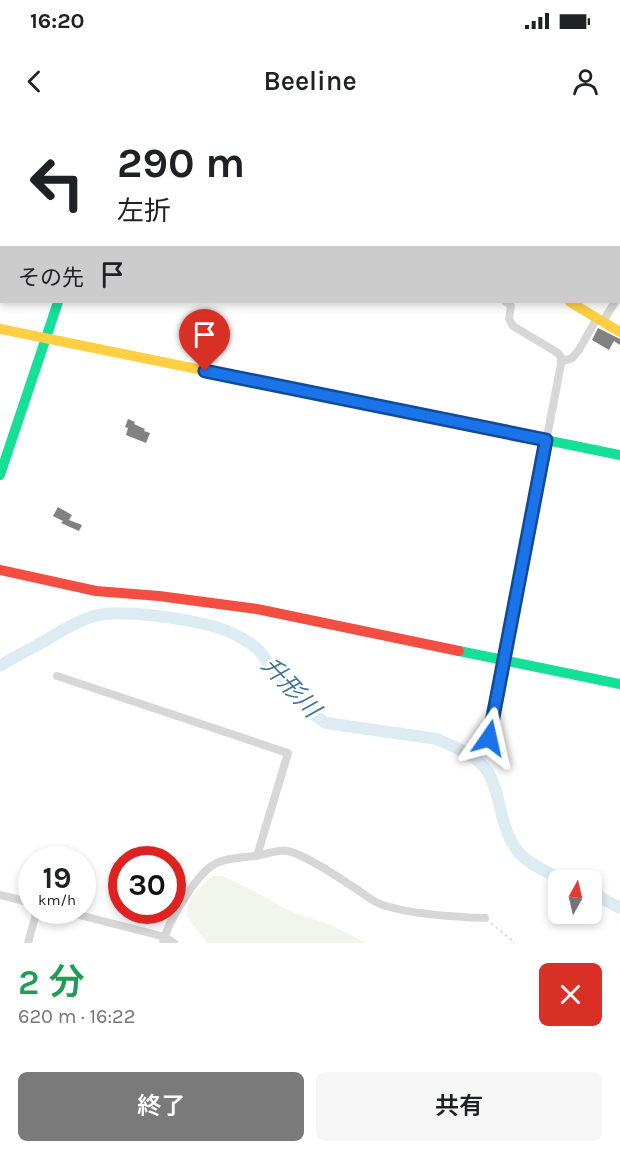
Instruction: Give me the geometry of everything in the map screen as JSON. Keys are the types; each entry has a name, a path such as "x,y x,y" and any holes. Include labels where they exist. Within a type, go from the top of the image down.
{"street":[{"path":"0,475 58,303"},
{"path":"489,738 561,362 561,355 513,326 509,319 511,306 507,303"},
{"path":"572,303 620,332"},
{"path":"561,362 572,358 614,303"},
{"path":"0,329 620,455"},
{"path":"0,570 106,593 159,596 257,609 620,684"},
{"path":"57,676 288,753 257,856"},
{"path":"164,940 185,897 197,880 217,862 281,850 297,854 322,867 383,906 445,917 485,918"},
{"path":"0,895 18,900"},
{"path":"96,920 174,943"},
{"path":"28,943 33,924"}],"path":[{"path":"485,918 515,943"}],"shaded area":[{"path":"212,876 223,876 287,910 331,925 366,943 207,943 186,915 191,897"}],"building":[{"path":"598,328 620,339 620,345 614,341 609,350 592,340"},
{"path":"128,419 150,433 146,443 126,435 128,428 125,427"},
{"path":"58,507 72,515 69,520 82,525 79,531 61,523 63,521 53,516"}],"waterway":[{"name":"升形川","path":"0,666 76,623 105,614 120,613 170,618 219,628 242,638 257,648 301,698 308,711 326,723 437,739 475,759 490,776 503,820 514,846 523,857 548,873"},
{"name":"升形川","path":"602,898 620,908"}],"traffic: fast":[{"path":"0,475 58,303"},
{"path":"438,418 620,455"},
{"path":"459,651 620,684"}],"traffic: slow":[{"path":"572,303 620,332"},
{"path":"0,329 438,418"}],"traffic: jam":[{"path":"0,570 96,591 159,596 257,609 459,651"}],"route":[{"path":"205,371 546,440 489,738"}]}
